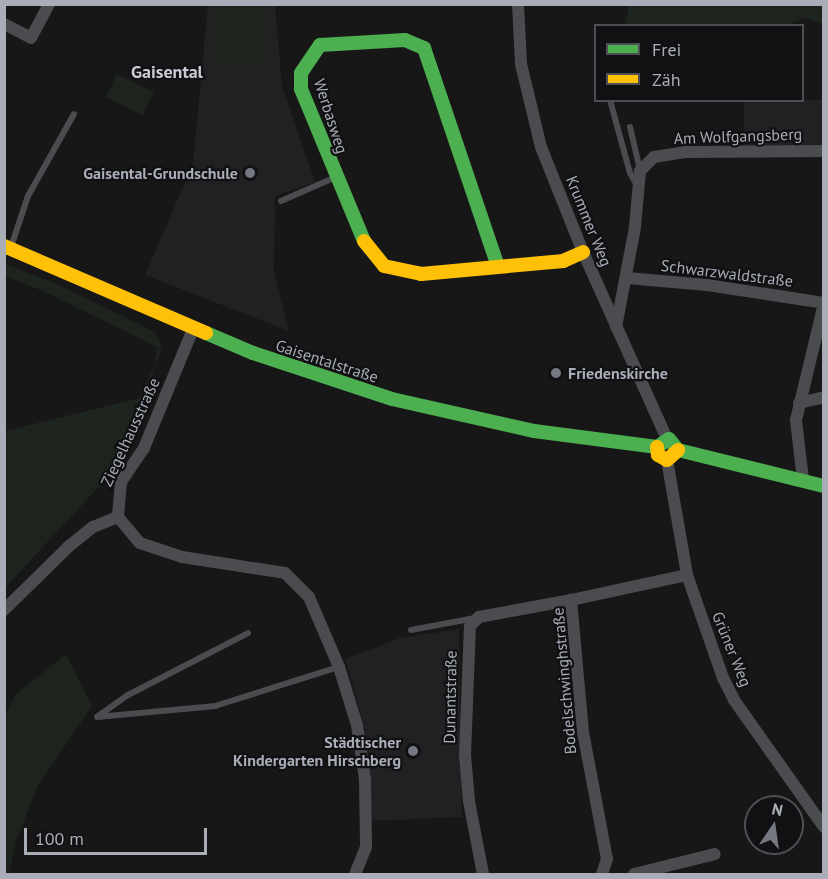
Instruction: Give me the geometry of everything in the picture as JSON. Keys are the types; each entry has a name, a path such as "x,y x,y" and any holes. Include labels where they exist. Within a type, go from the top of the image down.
{"main road":[{"name":"Werbasweg","path":"498,266 424,48 405,40 332,42 320,45 307,59 301,73 301,89 335,178 369,252 384,266 421,274 563,261 583,252"},
{"name":"Gaisentalstraße","path":"8,246 193,329 392,399 534,431 662,443"},
{"path":"678,450 667,460 658,455 662,443 678,450 824,486"}],"street":[{"path":"4,24 31,38 49,4"},
{"name":"Krummer Weg","path":"518,4 521,64 541,147 662,443"},
{"name":"Am Wolfgangsberg","path":"640,171 654,157 685,152 824,151"},
{"path":"616,327 627,278 640,171"},
{"name":"Schwarzwaldstraße","path":"627,278 707,285 824,303 796,420 802,480"},
{"name":"Ziegelhausstraße","path":"118,516 122,482 144,448 193,329"},
{"path":"799,403 824,397"},
{"name":"Grüner Weg","path":"667,460 687,575 735,700 824,827"},
{"path":"4,610 93,527 118,516 140,543 182,557 285,573 309,597 339,667 357,725 365,780 366,847 355,874"},
{"name":"Bodelschwinghstraße","path":"604,874 606,859 583,732 571,600 687,575"},
{"path":"479,617 571,600"},
{"name":"Dunantstraße","path":"479,617 470,626 468,639 465,755 469,801 483,874"},
{"path":"634,874 714,854"}],"lane":[{"path":"611,102 630,173 639,188"},
{"path":"8,246 28,196 74,114"},
{"path":"630,127 640,171"},
{"path":"281,201 335,178"},
{"path":"411,630 479,617"},
{"path":"248,633 128,694 97,717 215,706 339,667"}],"shaded area":[{"name":"Gaisental-Grundschule","path":"208,5 275,5 282,86 315,182 275,196 274,271 289,331 145,275 193,164"},
{"path":"218,5 264,5 264,64 218,64"},
{"path":"629,5 823,5 823,24 804,18 790,24 625,24"},
{"path":"117,74 154,92 142,115 106,97"},
{"path":"823,100 823,147 744,147 744,102"},
{"path":"5,264 53,282 155,332 162,346 139,419 106,479 5,588 5,431 139,398 155,365 157,347 43,291 5,276"},
{"name":"Städtischer Kindergarten Hirschberg","path":"459,629 462,817 371,821 364,725 345,659 400,638"},
{"path":"66,654 92,706 37,787 16,842 9,874 5,874 5,715 16,694"}],"traffic: fast":[{"path":"364,241 301,89 301,73 320,45 405,40 424,48 498,266"},
{"path":"206,333 253,353 392,399 534,431 657,447"},
{"path":"657,447 669,439 678,450 824,486"}],"traffic: slow":[{"path":"364,241 384,266 421,274 563,261 583,252"},
{"path":"4,246 206,333"},
{"path":"657,447 658,455 667,460 678,450"}],"place":[{"name":"Gaisental-Grundschule","path":"250,173"},
{"name":"Friedenskirche","path":"556,373"},
{"name":"Städtischer Kindergarten Hirschberg","path":"413,751"}],"district":[{"name":"Gaisental","path":"167,72"}]}
